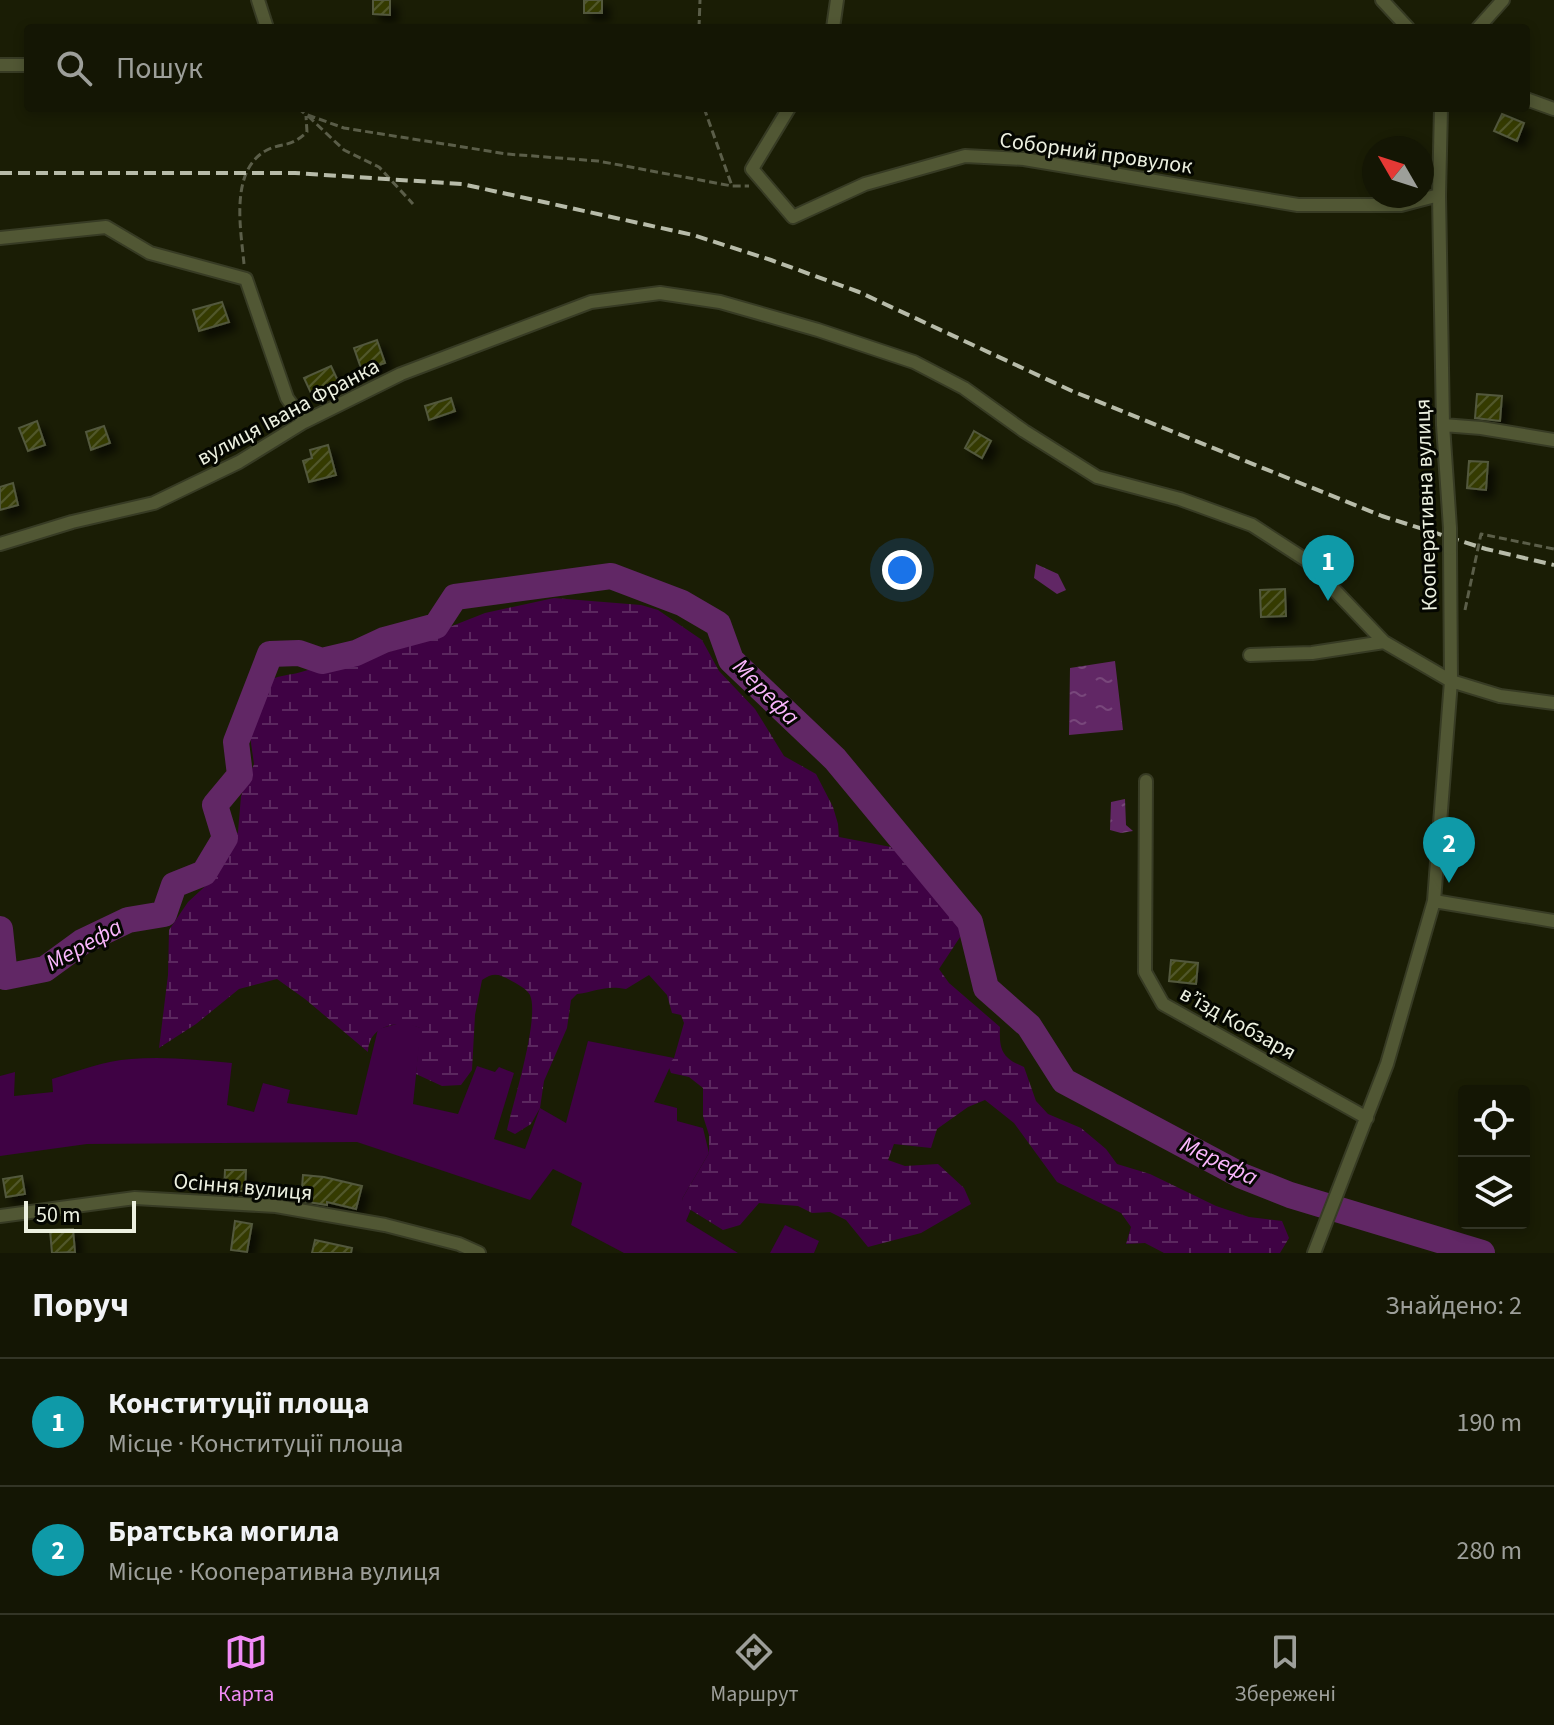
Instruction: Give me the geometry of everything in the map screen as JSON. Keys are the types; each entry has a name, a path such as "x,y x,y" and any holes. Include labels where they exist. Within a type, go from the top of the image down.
{"street":[{"path":"258,0 266,24"},
{"path":"834,24 837,0"},
{"path":"1382,0 1404,24"},
{"path":"1482,24 1503,0"},
{"path":"0,65 24,65"},
{"path":"1530,100 1554,109"},
{"path":"766,186 752,169 787,112"},
{"name":"Кооперативна вулиця","path":"1314,1253 1387,1064 1434,901 1451,681 1450,528 1443,425 1439,195 1441,112"},
{"name":"Соборний провулок","path":"766,186 793,217 865,184 965,156 1024,159 1298,205 1401,205 1439,195"},
{"path":"0,238 106,227 150,253 246,279 287,398 304,422"},
{"name":"вулиця Івана Франка","path":"0,544 72,522 154,503 239,462 304,422 401,374 591,302 660,293 720,302 914,362 964,388 1097,477 1180,499 1252,525 1306,560 1384,642 1451,681 1500,696 1554,703"},
{"path":"1443,425 1554,440"},
{"path":"1250,655 1312,653 1384,642"},
{"name":"в’їзд Кобзаря","path":"1146,781 1145,972 1163,1004 1367,1118"},
{"path":"1434,901 1554,921"},
{"name":"Осіння вулиця","path":"0,1216 135,1198 276,1206 385,1225 459,1244 479,1253"}],"path":[{"path":"699,24 700,0"},
{"path":"303,112 344,150 379,167 413,204"},
{"path":"705,112 732,186"},
{"path":"305,114 344,128 507,154 598,161 732,186 766,186"},
{"path":"246,279 241,191 251,164 267,151 295,143 307,132 305,114"},
{"path":"1463,622 1481,534 1554,549"}],"green space":[{"path":"554,598 641,605 658,610 702,640 719,671 755,709 784,756 816,774 833,807 839,837 891,847 930,882 952,911 970,922 939,969 949,983 1000,1027 1003,1052 1024,1067 1036,1101 1048,1114 1081,1128 1106,1149 1117,1164 1150,1174 1216,1206 1249,1217 1282,1221 1289,1238 1280,1253 1164,1253 1145,1243 1126,1244 1131,1227 1121,1213 1057,1182 1014,1123 985,1100 968,1107 937,1129 931,1148 894,1144 888,1160 905,1166 938,1164 964,1188 971,1204 921,1233 868,1247 846,1220 830,1212 812,1213 798,1206 759,1203 740,1225 723,1230 686,1207 682,1199 709,1153 709,1135 703,1116 703,1088 689,1077 671,1073 668,1065 674,1058 684,1023 681,1015 672,1013 667,995 649,975 626,989 602,989 577,994 571,1000 567,1028 544,1081 540,1108 531,1124 515,1134 507,1130 529,1041 532,1006 526,990 499,975 482,980 475,1015 472,1070 461,1085 442,1086 416,1074 420,1028 403,1024 386,1026 374,1035 368,1052 277,979 239,989 196,1024 159,1048 168,975 169,930 188,902 213,879 238,832 241,796 254,764 249,729 269,680 304,671 322,661 356,664 421,642 485,613"},
{"path":"404,1022 421,1028 413,1104 458,1114 477,1066 495,1072 499,1067 514,1073 494,1139 525,1149 540,1108 566,1123 588,1041 674,1058 654,1102 677,1108 677,1121 703,1128 709,1153 682,1199 691,1209 686,1221 738,1253 624,1253 571,1225 582,1183 553,1169 530,1200 357,1142 87,1144 0,1156 0,1076 15,1072 14,1096 53,1092 52,1079 121,1060 169,1058 232,1063 227,1105 254,1112 263,1083 290,1090 287,1103 357,1115 378,1029"},
{"path":"785,1225 819,1241 814,1253 770,1253"}],"water":[{"path":"1036,564 1058,574 1066,590 1057,594 1034,578"},
{"path":"1115,661 1123,730 1069,735 1070,668"},
{"path":"1125,799 1126,825 1133,831 1121,833 1110,830 1111,802"}],"building":[{"path":"373,0 390,0 390,15 373,14"},
{"path":"584,0 602,0 602,13 584,13"},
{"path":"1502,114 1524,123 1517,141 1494,131"},
{"path":"222,302 229,322 199,331 193,310"},
{"path":"377,340 385,363 362,371 354,348"},
{"path":"331,366 338,381 311,393 304,378"},
{"path":"1477,394 1502,396 1500,421 1475,418"},
{"path":"451,398 455,411 429,420 425,406"},
{"path":"37,421 45,445 28,451 19,428"},
{"path":"104,426 110,443 91,450 86,432"},
{"path":"974,431 991,441 982,458 965,448"},
{"path":"328,445 336,475 309,482 303,461 312,458 310,450"},
{"path":"1469,461 1488,462 1486,490 1467,488"},
{"path":"13,483 18,505 0,510 0,487"},
{"path":"1285,589 1286,616 1261,617 1260,590"},
{"path":"1171,960 1198,963 1196,984 1169,981"},
{"path":"225,1170 246,1170 245,1191 224,1191"},
{"path":"303,1175 362,1186 356,1209 327,1202 327,1205 301,1201"},
{"path":"22,1176 25,1194 6,1197 3,1179"},
{"path":"235,1221 252,1224 247,1252 231,1250"},
{"path":"73,1229 75,1252 52,1253 50,1230"},
{"path":"315,1240 352,1248 351,1253 312,1253"}],"waterway":[{"name":"Мерефа","path":"0,929 5,977 45,969 82,942 128,920 164,914 174,885 204,873 225,838 215,805 240,775 236,742 270,654 299,653 322,661 436,626 455,597 611,576 682,603 718,624 731,660 835,759 970,922 986,988 1029,1026 1064,1081 1242,1176 1290,1195 1482,1253"}],"railway":[{"path":"0,173 295,173 462,184 693,235 859,292 1072,391 1382,516 1486,549 1554,565"}],"place":[{"name":"Конституції площа","path":"1328,601"},
{"name":"Братська могила","path":"1449,883"}]}
